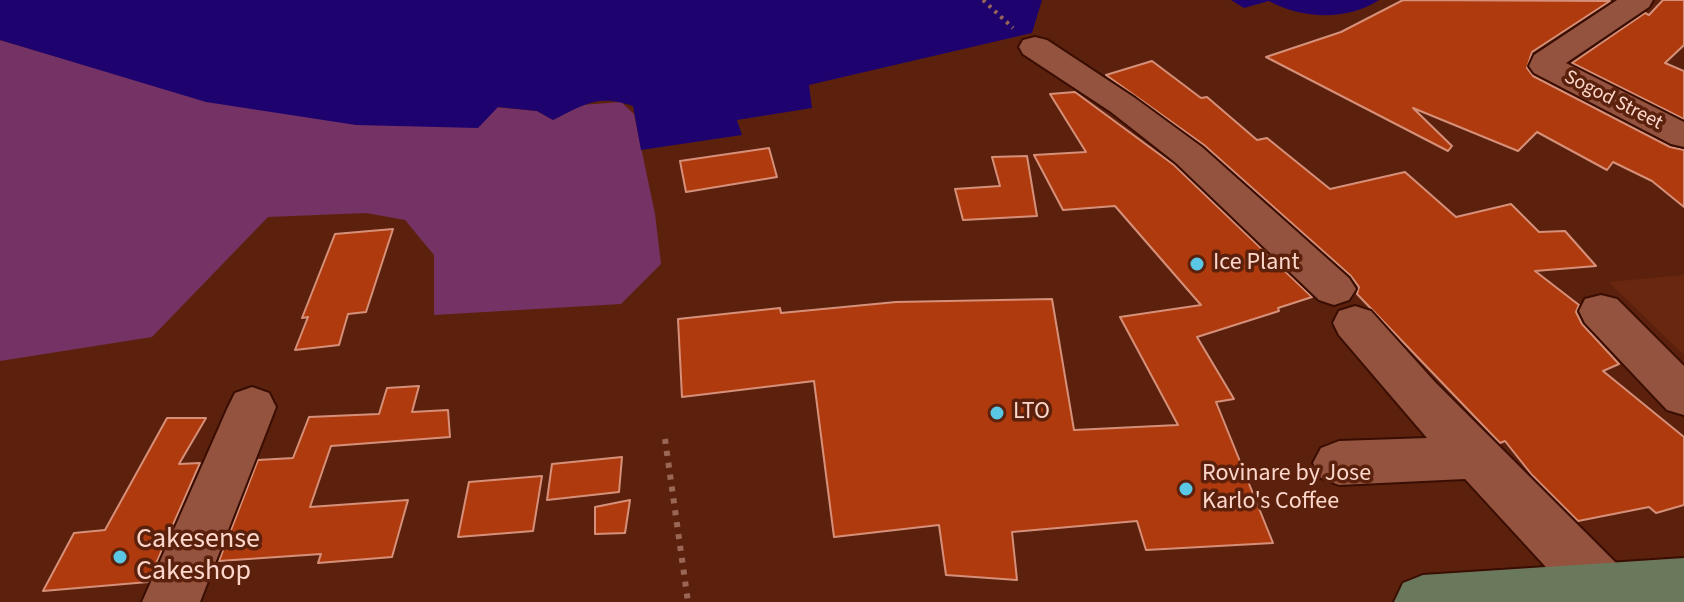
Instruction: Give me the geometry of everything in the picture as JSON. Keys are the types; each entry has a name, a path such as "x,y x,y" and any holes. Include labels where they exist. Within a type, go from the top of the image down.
{"main road":[{"path":"1423,602 1580,595 1684,585"}],"street":[{"name":"Sogod Street","path":"1638,0 1546,62 1550,69 1684,136"},
{"path":"1035,47 1123,105 1189,155 1345,306 1476,457 1580,595"},
{"path":"1601,311 1684,396"},
{"path":"171,602 252,407"},
{"path":"1339,463 1476,457"}],"path":[{"path":"983,0 1035,47"},
{"path":"665,439 688,602"}],"shaded area":[{"path":"0,0 1042,0 1032,33 809,85 812,108 737,120 742,135 641,150 633,106 621,102 592,102 553,120 537,111 498,107 478,128 356,125 206,102 0,40"},
{"path":"1231,0 1379,0 1353,12 1324,15 1295,11 1269,1 1244,8"},
{"path":"0,40 105,71 537,111 553,120 582,105 621,102 634,114 655,214 661,264 621,304 434,315 434,255 405,220 366,213 268,217 152,337 0,361"},
{"path":"1684,275 1684,355 1609,282"}],"building":[{"path":"1403,0 1610,1 1532,52 1527,68 1533,76 1670,147 1684,150 1684,207 1652,181 1613,162 1607,170 1537,132 1518,151 1413,108 1452,146 1448,151 1266,57 1341,32"},
{"path":"1663,0 1684,0 1684,45 1665,63 1684,71 1684,119 1572,63 1645,13 1649,15"},
{"path":"1152,61 1201,98 1207,97 1257,140 1267,138 1330,189 1405,172 1456,217 1511,204 1539,232 1565,231 1596,266 1535,271 1579,305 1576,312 1582,324 1619,364 1603,371 1684,437 1684,505 1656,513 1649,507 1578,521 1532,475 1505,441 1500,443 1357,294 1359,287 1351,276 1204,145 1106,75"},
{"path":"1075,92 1174,165 1312,297 1197,337 1234,399 1216,402 1273,543 1146,550 1137,521 1012,532 1017,580 946,575 939,525 834,537 814,381 682,397 678,319 780,308 781,313 896,302 1052,299 1074,430 1178,425 1120,317 1201,305 1115,206 1063,210 1034,155 1086,152 1050,94"},
{"path":"769,148 777,177 686,192 680,161"},
{"path":"1027,156 1037,216 963,220 955,189 1000,186 992,157"},
{"path":"393,229 366,312 348,314 339,345 295,350 308,317 302,318 335,234"},
{"path":"419,386 412,412 448,410 450,437 331,446 310,507 408,500 392,557 318,563 321,554 219,561 258,460 293,458 309,417 379,414 387,388"},
{"path":"167,418 206,418 179,464 200,463 148,582 43,591 74,533 105,530"},
{"path":"622,457 619,492 547,500 552,464"},
{"path":"542,476 533,531 458,537 469,482"},
{"path":"630,500 625,533 595,534 595,507"}],"place":[{"name":"Ice Plant","path":"1197,264"},
{"name":"LTO","path":"997,413"},
{"name":"Rovinare by Jose Karlo's Coffee","path":"1186,489"},
{"name":"Cakesense Cakeshop","path":"120,557"}]}
